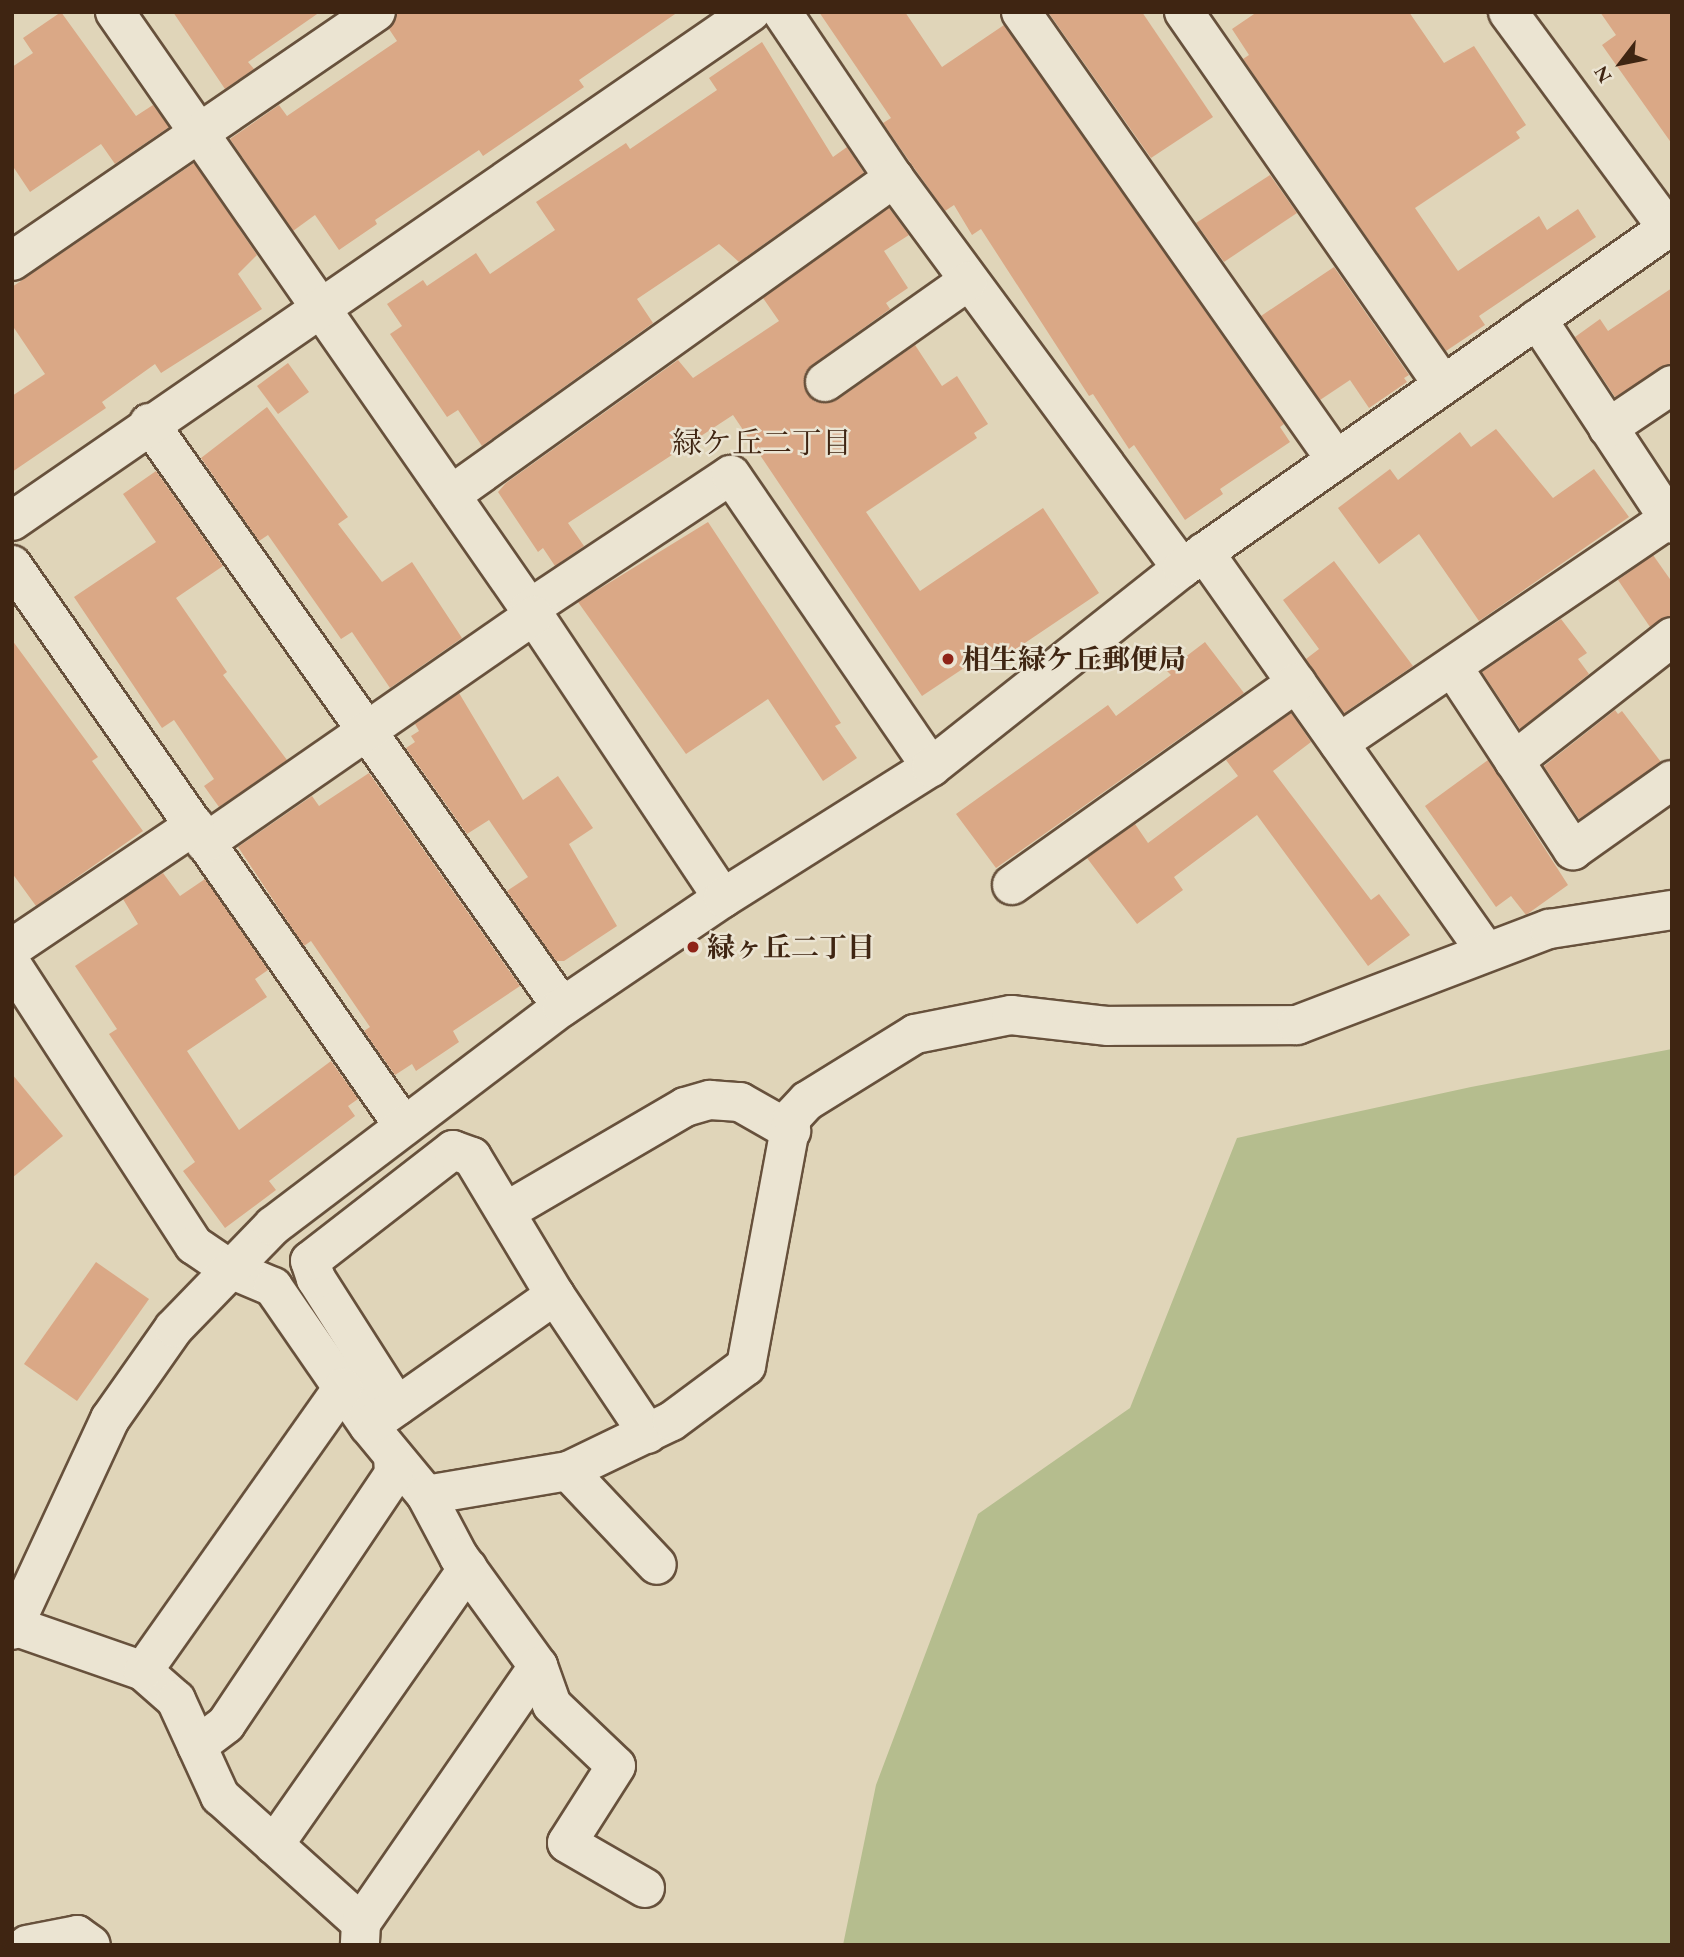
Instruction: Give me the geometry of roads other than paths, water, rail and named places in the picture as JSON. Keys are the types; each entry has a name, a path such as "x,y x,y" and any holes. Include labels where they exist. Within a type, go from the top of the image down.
{"street":[{"path":"115,12 532,612 723,898"},
{"path":"12,261 376,12"},
{"path":"12,521 149,423 323,310 751,12"},
{"path":"782,12 968,281 1296,683 1486,952"},
{"path":"1021,12 1336,460"},
{"path":"1184,12 1443,385"},
{"path":"538,1666 360,1934 274,1844 220,1796 176,1700 143,1671 15,1614 110,1419 174,1328 228,1268 273,1226 562,1007 723,898 932,767 1193,560 1669,226 1508,12"},
{"path":"451,495 894,177"},
{"path":"825,382 968,281"},
{"path":"1339,743 1454,669 1668,514 1536,319"},
{"path":"1608,428 1672,385"},
{"path":"149,423 562,1007"},
{"path":"12,948 368,731 532,612 731,475 932,767"},
{"path":"12,565 403,1125"},
{"path":"1514,761 1672,637"},
{"path":"1454,669 1573,850 1672,780"},
{"path":"1012,885 1296,683"},
{"path":"425,1495 568,1471 648,1433 746,1366 792,1117 807,1101 915,1034 1012,1016 1108,1026 1297,1026 1549,929 1672,910"},
{"path":"12,965 173,1217 194,1245 228,1268 273,1287 342,1388 383,1416"},
{"path":"508,1211 685,1107 710,1100 740,1102 790,1131"},
{"path":"197,1746 226,1724 394,1474 393,1455 383,1416 316,1279 310,1261 453,1150 472,1157 508,1211 555,1295 648,1433"},
{"path":"383,1416 555,1295"},
{"path":"143,1671 342,1388"},
{"path":"393,1455 425,1495 468,1568 538,1666 552,1705 616,1766 568,1843 645,1888"},
{"path":"568,1471 657,1565"},
{"path":"274,1844 468,1568"},
{"path":"27,1945 78,1935 91,1945"}],"place":[{"name":"相生緑ケ丘郵便局","path":"948,659"},
{"name":"緑ヶ丘二丁目","path":"693,947"}],"district":[{"name":"緑ケ丘二丁目","path":"762,443"}]}
